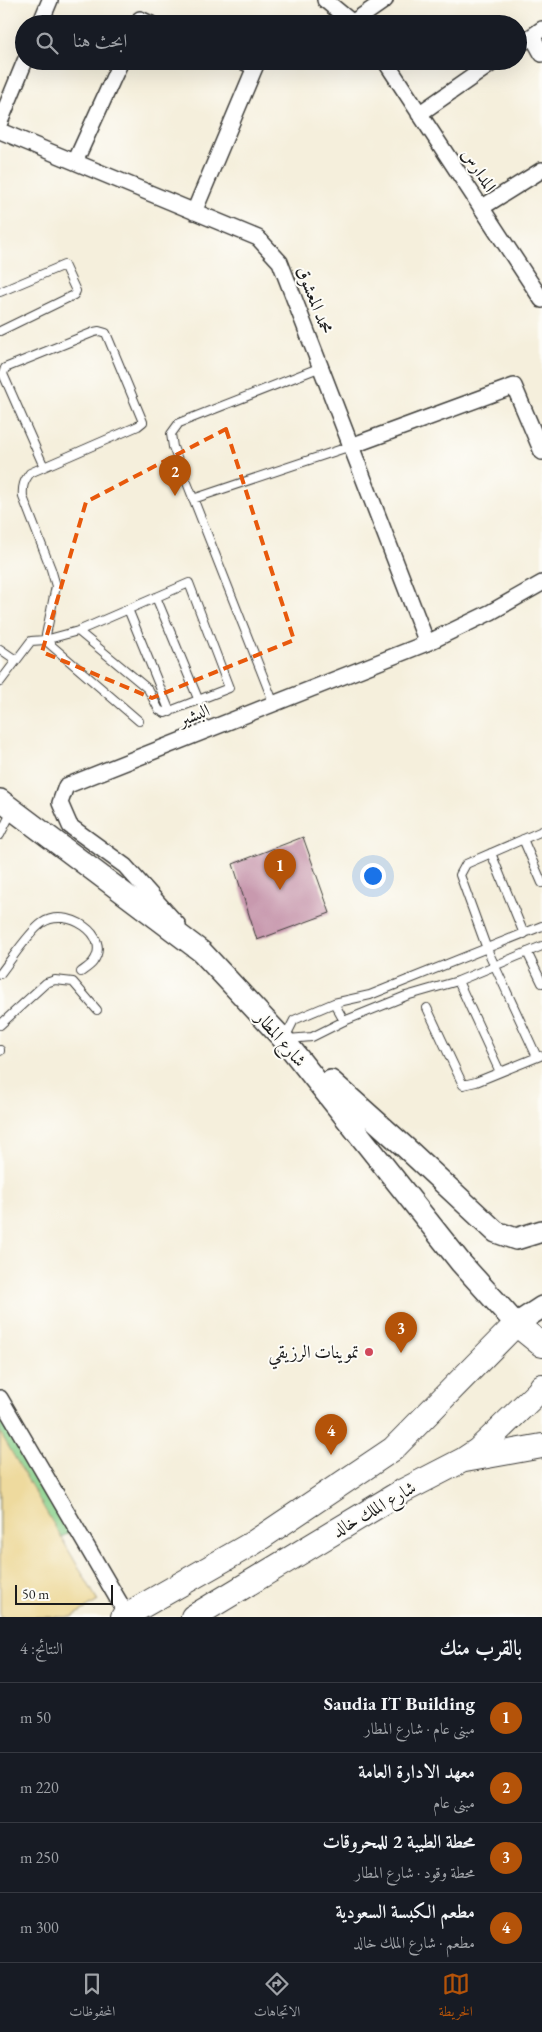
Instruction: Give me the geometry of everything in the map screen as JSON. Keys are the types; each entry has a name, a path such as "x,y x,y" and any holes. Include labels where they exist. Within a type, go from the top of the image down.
{"main road":[{"name":"شارع المطار","path":"7,808 202,952 284,1040 461,1263 516,1324"},
{"path":"284,1040 406,1148 496,1232 516,1239 542,1231"},
{"path":"125,1616 253,1543 393,1450 516,1324 542,1307"},
{"path":"516,1324 542,1329"},
{"path":"516,1324 542,1345"},
{"name":"شارع الملك خالد","path":"193,1617 401,1492 463,1460 478,1450 542,1386"},
{"path":"463,1460 542,1446"}],"street":[{"path":"44,15 50,0"},
{"path":"325,0 343,15"},
{"path":"364,15 385,0"},
{"path":"537,33 542,54"},
{"path":"0,122 21,70"},
{"path":"75,162 117,70"},
{"path":"194,212 253,70"},
{"name":"المدارس","path":"391,70 542,300"},
{"path":"419,114 483,70"},
{"name":"محمد المعشوق","path":"0,131 258,238 280,262 427,643"},
{"path":"481,208 542,170"},
{"path":"351,446 514,386 542,452"},
{"name":"البشير","path":"202,952 125,866 70,826 60,803 66,786 427,643 491,612 542,583"},
{"path":"0,1398 125,1616"}],"lane":[{"path":"0,292 64,265 76,291 74,295 0,331"},
{"path":"44,467 3,374 5,368 94,332 106,333 143,422 138,426 44,467 30,473 25,479 22,491 23,497 56,586 45,640"},
{"path":"274,704 173,447 171,434 178,423 320,367"},
{"path":"193,499 351,446"},
{"path":"0,682 31,640 45,640 78,631 190,583 229,688 165,713 159,710 148,689 78,631"},
{"path":"156,597 199,701"},
{"path":"128,609 170,712"},
{"path":"45,640 139,721"},
{"path":"0,649 16,660"},
{"path":"0,835 7,808"},
{"path":"428,1008 463,1086 540,1056 487,949 460,874 466,864 542,830"},
{"path":"524,839 542,883"},
{"path":"491,853 524,934"},
{"path":"0,974 42,923 64,917 76,920 91,932 94,937 96,945 94,960 81,972"},
{"path":"284,1040 294,1020 334,1002 370,995 542,926"},
{"path":"284,1040 312,1037 344,1021 406,996 458,981 542,946"},
{"path":"527,952 542,983"},
{"path":"0,1025 46,983 55,980 73,982 97,1010"},
{"path":"458,981 500,1072"},
{"path":"401,983 406,996"},
{"path":"334,1002 344,1021"}],"highlighted area":[{"path":"226,429 294,640 152,698 42,652 86,502"}],"green space":[{"path":"0,1418 70,1532 0,1576"}],"sand":[{"path":"0,1432 98,1601 72,1617 0,1617"}],"building":[{"path":"303,837 330,913 257,940 233,864"}],"place":[{"name":"معهد الادارة العامة","path":"175,496"},
{"name":"Saudia IT Building","path":"280,890"},
{"name":"تموينات الرزيقي","path":"369,1352"},
{"name":"محطة الطيبة 2 للمحروقات","path":"401,1353"},
{"name":"مطعم الكبسة السعودية","path":"331,1455"}]}
